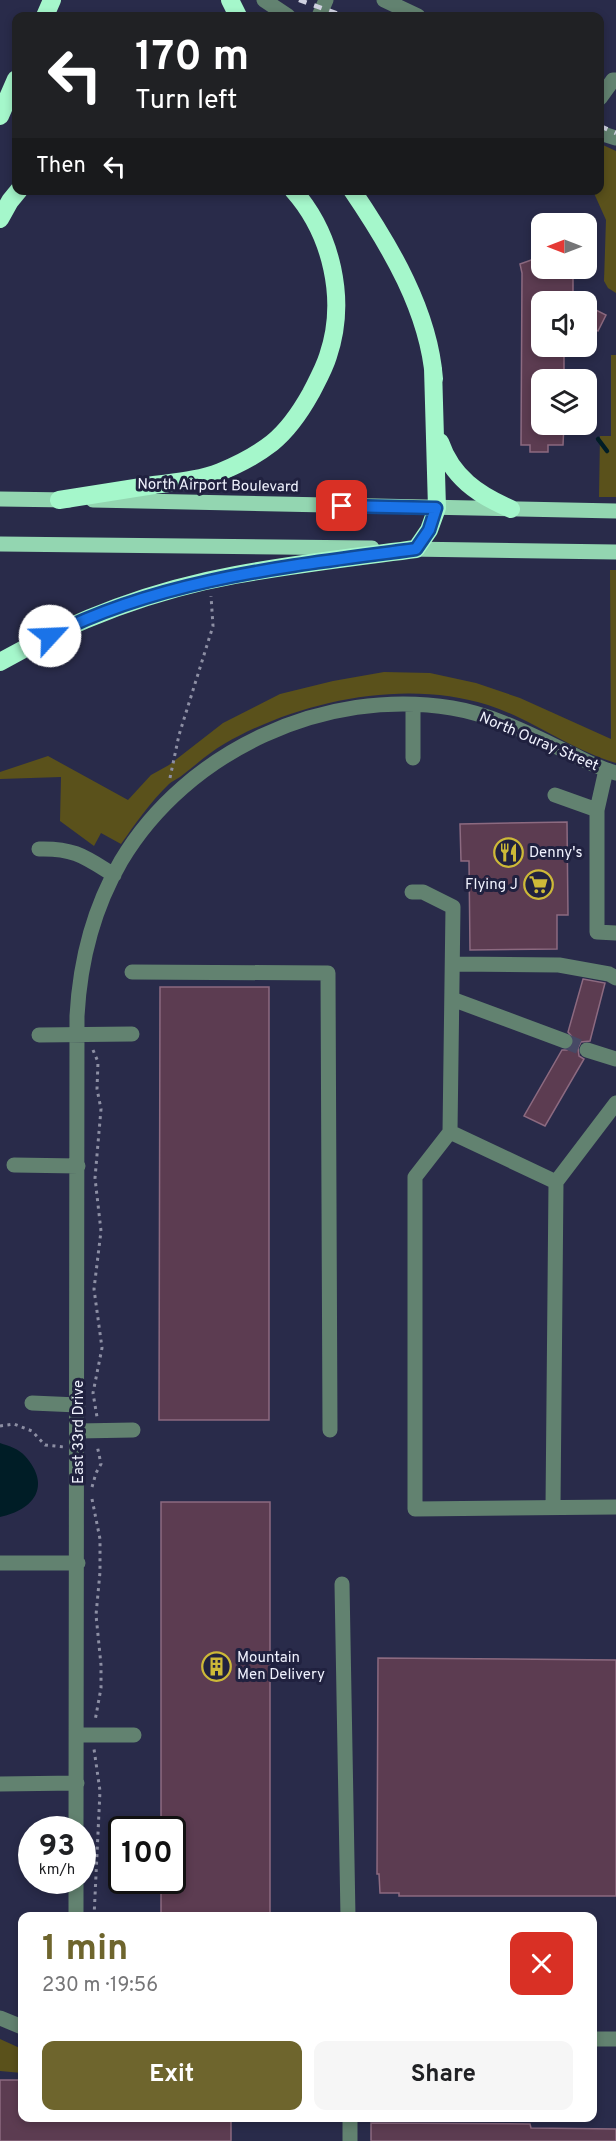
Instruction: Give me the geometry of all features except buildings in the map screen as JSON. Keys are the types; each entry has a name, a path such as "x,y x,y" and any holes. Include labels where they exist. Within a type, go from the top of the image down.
{"highway":[{"path":"0,116 12,88"},
{"path":"0,219 15,195"},
{"path":"59,500 189,480 220,472 272,443 298,413 324,369 334,326 336,299 332,262 315,222 296,195"},
{"path":"355,195 406,284 426,333 433,368 438,439 445,457 455,472 472,489 511,509"},
{"path":"0,662 84,620 194,584 271,569 416,549 429,530 436,508 433,368"}],"main road":[{"name":"North Airport Boulevard","path":"0,499 616,511"},
{"path":"0,544 616,552"}],"street":[{"path":"264,0 282,12"},
{"path":"384,0 410,12"},
{"path":"604,93 616,80"},
{"path":"412,758 413,705"},
{"name":"North Ouray Street","path":"77,1034 78,996 83,958 94,920 114,875 138,838 179,792 215,763 250,742 284,726 323,714 361,707 413,705 452,708 500,721 611,771"},
{"path":"611,771 597,810 597,932 616,933"},
{"path":"555,795 597,810"},
{"path":"39,849 58,849 77,853 114,875"},
{"path":"412,892 423,892 453,907 450,1132 415,1178 415,1509 616,1507"},
{"path":"453,964 559,965 609,974 616,978"},
{"path":"132,972 328,973 330,1430"},
{"path":"452,999 565,1041"},
{"name":"East 33rd Drive","path":"76,1816 77,1784 85,1735 78,1563 77,1034"},
{"path":"39,1035 132,1034"},
{"path":"587,1050 616,1059"},
{"path":"553,1507 556,1182 616,1103"},
{"path":"450,1132 556,1182"},
{"path":"14,1165 78,1166"},
{"path":"32,1403 78,1405"},
{"path":"78,1431 133,1430"},
{"path":"0,1563 78,1563"},
{"path":"342,1584 348,1912"},
{"path":"85,1735 134,1735"},
{"path":"0,1784 77,1784"},
{"path":"76,1894 76,1912"},
{"path":"0,2018 18,2025"},
{"path":"597,2039 616,2039"},
{"path":"350,2122 350,2141"}],"path":[{"path":"170,783 179,735 213,626 211,594"},
{"path":"94,1034 93,1049 98,1062 97,1089 101,1109 95,1178 101,1231 94,1289 102,1348 93,1393 97,1412 97,1450 101,1464 91,1492 100,1539 96,1615 101,1688 85,1735 100,1791 94,1912"},
{"path":"0,1426 14,1424 32,1431 45,1444 78,1447"}],"shaded area":[{"path":"604,145 616,151 616,293 608,288 604,281 606,220 595,195 604,195"},
{"path":"611,355 616,355 616,497 599,497 600,436 611,436"},
{"path":"610,570 616,570 616,763 488,705 456,697 387,694 352,698 285,716 224,744 169,784 121,844 101,833 94,846 60,821 61,777 0,779 0,772 48,756 128,800 151,775 169,765 223,723 280,694 384,672 430,673 476,683 520,698 611,739"},
{"path":"0,2039 18,2047 18,2073 0,2071"}],"water":[{"path":"0,1443 25,1456 33,1467 38,1487 30,1503 12,1514 0,1517"}],"waterway":[{"path":"598,439 607,451"}],"tunnel":[{"path":"565,1041 587,1050"}],"railway":[{"path":"299,0 333,12"},
{"path":"604,128 616,133"}],"place":[{"name":"Denny's","path":"508,852"},
{"name":"Flying J","path":"539,884"},
{"name":"Mountain Men Delivery","path":"216,1666"}],"route":[{"path":"50,636 93,616 194,584 271,569 416,549 429,530 436,508 342,506"}]}
